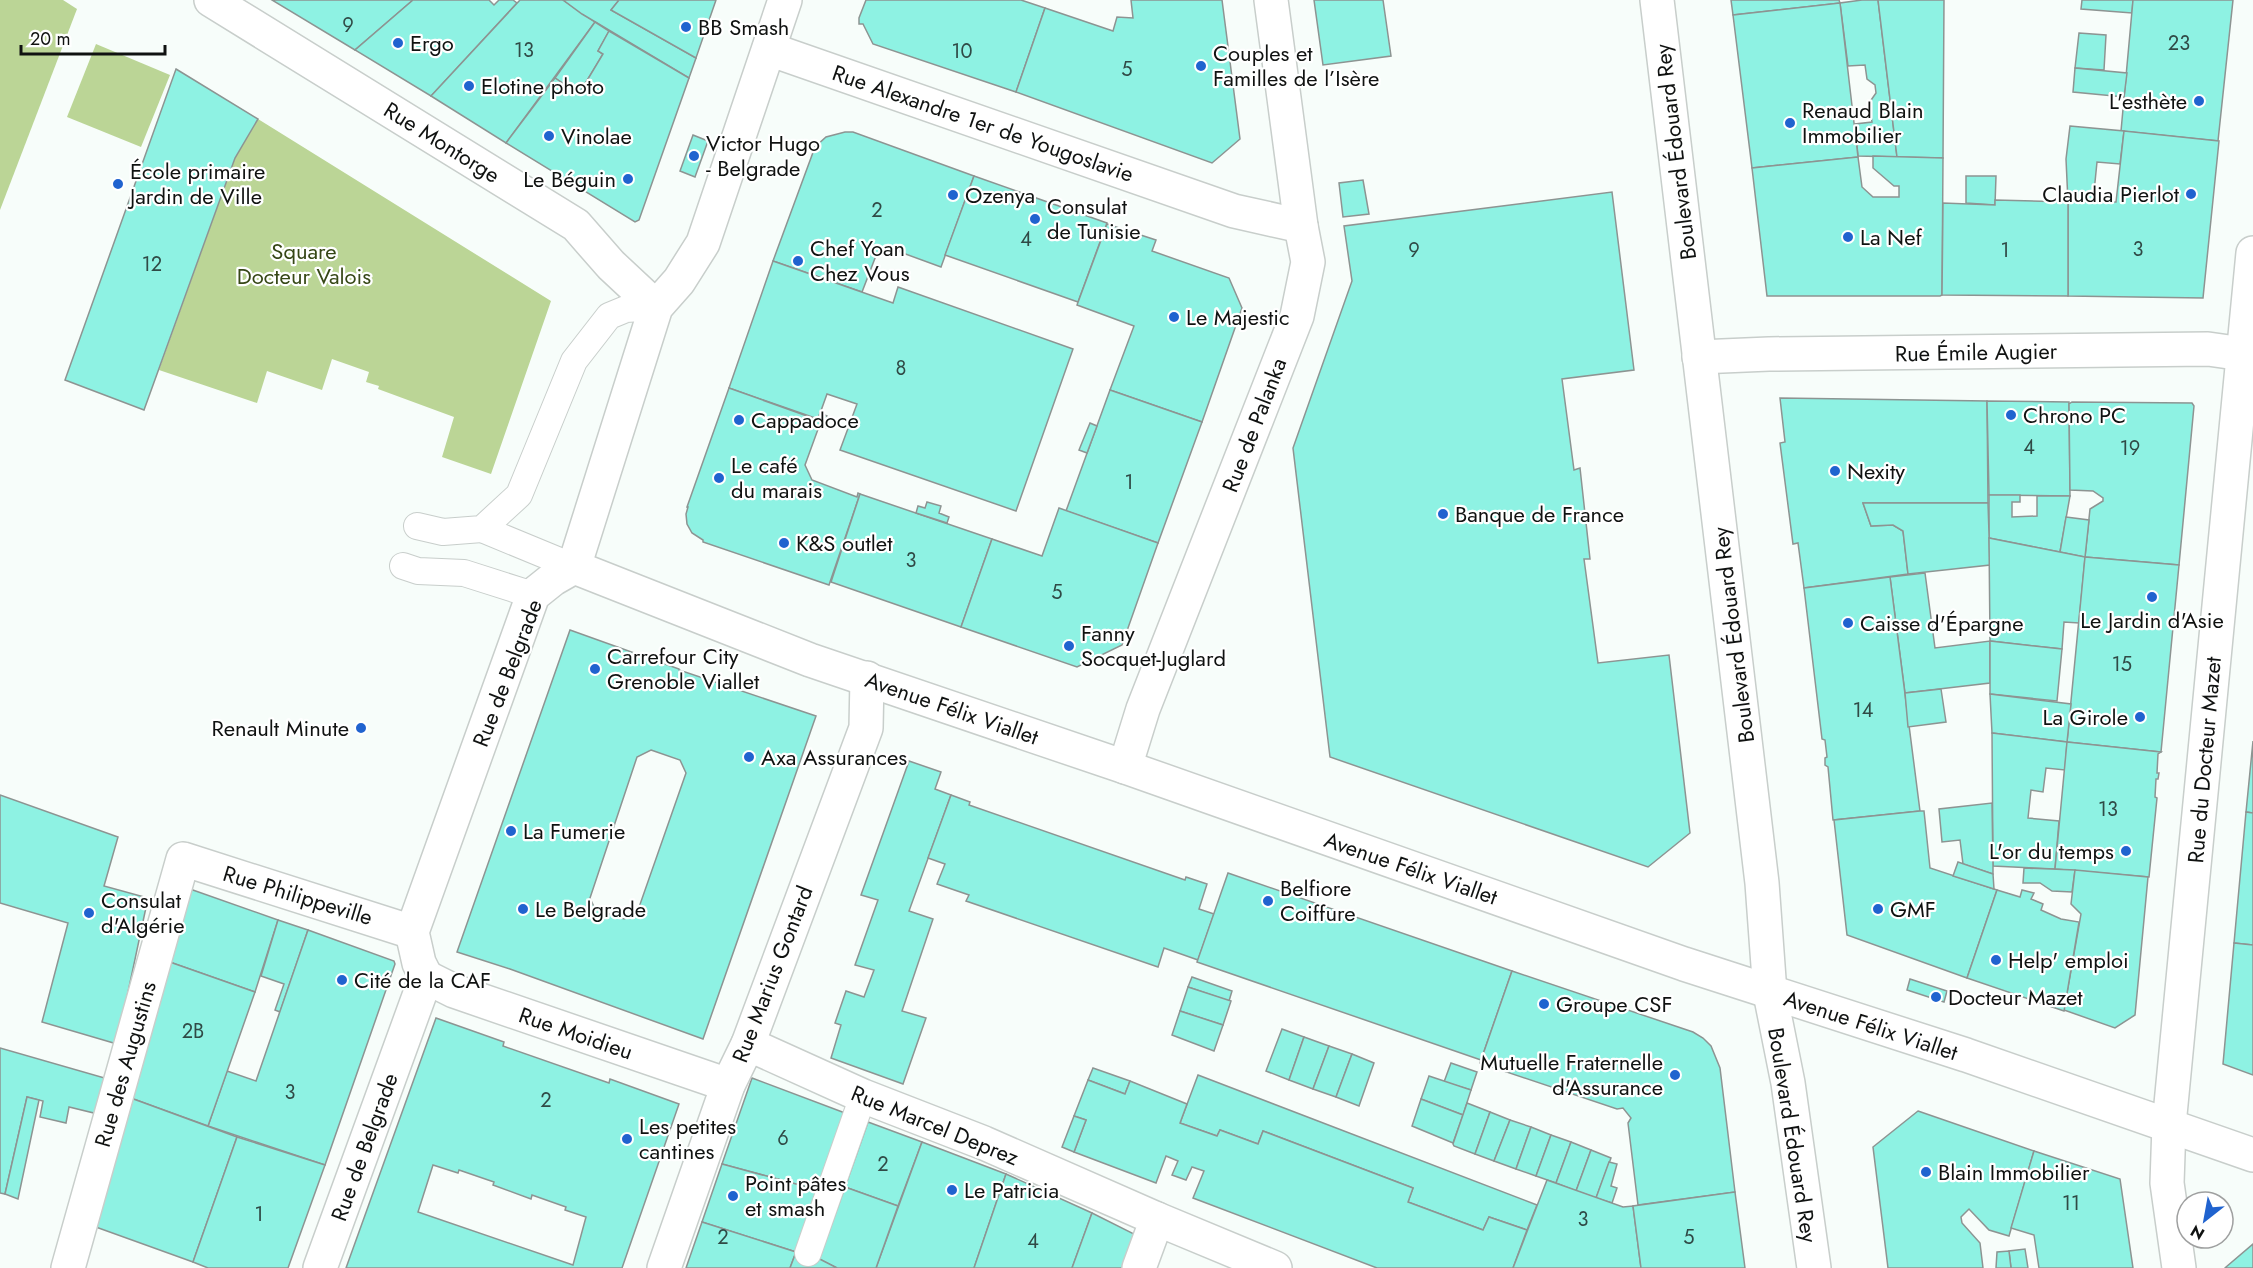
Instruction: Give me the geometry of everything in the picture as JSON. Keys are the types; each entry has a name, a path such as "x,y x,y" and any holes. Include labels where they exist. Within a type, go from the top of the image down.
{"street":[{"name":"Rue Montorge","path":"211,0 576,225 611,265 656,307"},
{"path":"574,567 656,307 679,281 703,243 785,0"},
{"name":"Rue de Palanka","path":"1125,767 1143,709 1297,316 1308,262 1300,226 1271,0"},
{"name":"Boulevard Édouard Rey","path":"1657,0 1763,893 1770,993 1788,1083 1814,1268"},
{"name":"Rue Alexandre 1er de Yougoslavie","path":"769,49 1234,211 1300,226"},
{"name":"Rue du Docteur Mazet","path":"2179,1268 2167,1183 2169,1125 2248,353 2253,253"},
{"name":"Rue Émile Augier","path":"1699,357 1769,354 2196,349 2248,353"},
{"name":"Avenue Félix Viallet","path":"574,567 800,656 1125,767 1770,993 1966,1055 2253,1155"},
{"name":"Rue de Belgrade","path":"412,932 533,595 553,579 574,567"},
{"name":"Rue Marius Gontard","path":"664,1268 728,1085 748,1044 866,728 867,678"},
{"name":"Rue Philippeville","path":"183,859 412,932"},
{"name":"Rue des Augustins","path":"68,1268 183,859"},
{"path":"412,932 419,963 426,977"},
{"name":"Rue de Belgrade","path":"320,1268 426,977"},
{"name":"Rue Moidieu","path":"426,977 454,991 728,1085"},
{"name":"Rue Marcel Deprez","path":"748,1044 863,1096 984,1143 1156,1219 1275,1268"},
{"path":"1138,1268 1156,1219"}],"lane":[{"path":"482,529 519,495 574,361 609,316 627,309 656,307"},
{"path":"417,526 443,532 482,529 574,567"},
{"path":"403,566 418,571 464,573 533,595"},
{"path":"808,1253 863,1096"}],"green space":[{"path":"0,0 63,0 77,9 0,210"},
{"path":"96,44 170,75 141,147 67,117"},
{"name":"Square Docteur Valois","path":"258,119 551,301 491,474 442,457 454,417 378,389 379,386 366,382 369,372 332,359 322,390 267,371 257,403 159,370 235,158"}],"building":[{"path":"272,0 413,0 355,50"},
{"path":"413,0 489,0 494,5 499,0 513,0 517,3 431,96 355,50"},
{"path":"520,0 563,0 595,22 506,143 431,96"},
{"path":"563,0 619,0 611,10 696,58 689,78 582,14"},
{"path":"619,0 716,0 696,58 611,10"},
{"path":"866,0 1021,0 1045,8 1016,92 873,44 863,24 859,24"},
{"path":"1131,0 1222,0 1240,139 1212,163 1016,92 1045,8 1113,31 1117,17 1133,18"},
{"path":"1314,0 1383,0 1391,56 1323,65"},
{"path":"1731,0 1839,0 1840,3 1733,15"},
{"path":"1878,0 1897,157 1858,156 1855,124 1872,122 1869,103 1876,93 1875,85 1867,79 1865,65 1848,66 1840,3"},
{"path":"1878,0 1944,0 1943,158 1897,157"},
{"path":"2082,0 2133,0 2132,13 2081,9"},
{"path":"2133,0 2233,0 2218,141 2121,131"},
{"path":"1840,3 1858,157 1752,168 1733,15"},
{"path":"595,22 609,31 598,51 603,54 579,94 555,78"},
{"path":"609,31 689,78 639,220 635,222 506,143 555,78 579,94 603,54 598,51"},
{"path":"2079,33 2106,35 2104,70 2075,68"},
{"path":"2075,68 2127,73 2124,97 2073,92"},
{"path":"176,69 258,119 235,158 144,410 65,380"},
{"path":"2070,126 2124,131 2120,164 2097,162 2093,202 2068,202 2066,159"},
{"path":"2124,131 2219,141 2203,298 2068,296 2068,202 2116,202"},
{"path":"853,132 974,176 941,267 900,252 897,245 877,253 862,292 773,261 815,147 826,137"},
{"name":"Victor Hugo - Belgrade","path":"693,135 708,141 695,177 680,171"},
{"path":"1873,156 1943,158 1942,295 1767,296 1752,168 1858,157 1862,187 1873,197 1899,197 1899,186 1894,186 1873,168"},
{"path":"974,176 1107,223 1078,302 945,255"},
{"path":"1966,176 1996,176 1995,205 1966,203"},
{"path":"1363,180 1369,214 1343,217 1339,183"},
{"name":"Banque de France","path":"1612,192 1634,370 1562,379 1574,470 1580,468 1590,559 1584,559 1598,663 1669,655 1690,833 1648,867 1330,757 1293,448 1352,281 1344,226"},
{"path":"1995,200 2068,202 2068,296 1942,295 1943,203 1995,205"},
{"name":"Le Majestic","path":"1107,224 1156,240 1152,251 1229,278 1242,308 1202,422 1110,390 1134,326 1077,305"},
{"path":"773,261 893,303 898,287 1073,349 1016,511 840,450 857,404 827,394 818,419 729,388"},
{"path":"729,388 821,421 805,465 812,480 857,497 858,493 860,494 829,585 703,542 692,533 687,524 687,507"},
{"path":"1110,390 1202,422 1158,543 1066,511"},
{"path":"1780,398 1987,401 1988,503 1863,503 1871,526 1893,525 1903,531 1908,574 1804,588 1798,543 1793,544 1780,443 1785,442"},
{"path":"1987,401 2069,402 2070,496 1989,495"},
{"path":"2072,402 2192,403 2194,406 2179,565 2085,557 2090,509 2103,501 2103,498 2093,491 2070,490 2069,404"},
{"path":"820,413 827,416 826,420 829,421 827,428 820,426 821,421 818,419"},
{"path":"1090,423 1097,426 1087,453 1079,450"},
{"path":"860,494 992,539 961,627 831,582"},
{"path":"1989,495 2020,495 2020,502 2012,502 2012,517 2037,516 2037,496 2070,496 2060,552 1989,538"},
{"path":"927,502 941,506 939,513 949,517 947,523 916,513 918,506 925,508"},
{"path":"1863,503 1988,503 1990,565 1908,574 1903,531 1893,525 1871,526"},
{"path":"1059,508 1158,543 1122,645 1077,667 961,627 992,539 1042,556"},
{"path":"2066,517 2089,520 2085,557 2060,552"},
{"path":"1989,538 2085,557 2079,623 2064,622 2062,649 1990,641"},
{"path":"2085,557 2179,565 2161,752 2067,742"},
{"path":"1925,573 1935,648 1990,641 1990,683 1905,693 1890,577"},
{"path":"1890,577 1920,811 1833,820 1828,767 1825,765 1827,757 1825,740 1822,739 1804,588"},
{"path":"570,630 816,716 703,1039 457,952","holes":["651,750 680,760 686,773 637,913 624,919 595,909 590,898 637,757"]},
{"path":"1990,641 2062,649 2057,701 1990,694"},
{"path":"1941,689 1946,722 1908,727 1905,693"},
{"path":"1990,694 2071,704 2067,742 1992,733"},
{"path":"1992,733 2067,742 2065,770 2046,768 2043,792 2031,790 2028,818 2059,821 2055,869 1993,866"},
{"path":"2253,741 2253,813 2246,812"},
{"path":"2067,742 2161,752 2158,754 2157,773 2159,773 2156,779 2155,797 2157,798 2149,877 2055,869"},
{"path":"909,761 941,772 935,789 951,795 909,911 933,919 902,1011 926,1018 903,1084 831,1058 841,1025 835,1023 846,991 864,997 874,970 855,965 878,900 861,895"},
{"name":"Consulat d'Algérie","path":"0,795 118,837 104,886 148,898 117,1044 42,1022 68,923 0,903"},
{"path":"951,795 970,802 969,805 1185,880 1186,877 1207,884 1199,909 1214,914 1198,960 1164,948 1158,967 966,901 969,895 937,884 945,864 928,858"},
{"path":"1992,803 1993,874 1963,864 1960,840 1942,842 1939,809"},
{"path":"1924,811 1930,868 1997,890 1967,978 1847,935 1834,820"},
{"path":"2246,812 2253,813 2253,945 2234,943"},
{"path":"1958,862 1993,874 1994,889 1953,876"},
{"path":"2024,868 2075,870 2072,892 2052,891 2040,883 2023,883"},
{"path":"2075,870 2148,877 2135,1015 2115,1028 2064,1010 2081,914 2071,904"},
{"path":"1228,873 1512,971 1481,1060 1197,962"},
{"path":"190,889 278,920 255,992 164,960"},
{"path":"1997,890 2020,897 2022,890 2034,893 2031,899 2043,904 2041,910 2061,919 2079,922 2064,1011 1967,978"},
{"path":"278,920 308,930 280,1012 275,1010 284,984 261,976"},
{"path":"308,930 394,961 395,964 325,1165 208,1126 227,1071 256,1081"},
{"path":"2234,943 2253,945 2253,1075 2223,1064"},
{"path":"164,960 255,992 208,1126 128,1097"},
{"path":"1512,971 1693,1032 1703,1038 1711,1046 1720,1068 1735,1192 1638,1205 1628,1123 1631,1118 1623,1108 1617,1109 1480,1063"},
{"path":"1192,977 1232,991 1229,1001 1188,987"},
{"name":"Docteur Mazet","path":"1910,979 1947,991 1944,1002 1907,990"},
{"path":"1188,987 1231,1001 1223,1025 1180,1011"},
{"path":"1180,1011 1223,1025 1214,1051 1172,1035"},
{"path":"436,1018 504,1042 503,1046 609,1083 610,1079 679,1104 622,1268 346,1268","holes":["433,1165 458,1173 459,1170 494,1182 493,1185 531,1199 532,1195 586,1217 573,1265 418,1212"]},
{"path":"1282,1029 1304,1037 1289,1080 1266,1071"},
{"path":"1304,1037 1329,1046 1313,1089 1289,1080"},
{"path":"1329,1046 1352,1054 1336,1097 1313,1089"},
{"path":"0,1048 108,1079 98,1114 69,1107 66,1123 40,1117 43,1101 27,1097 5,1194 0,1193"},
{"path":"1352,1054 1374,1063 1359,1106 1336,1097"},
{"path":"1451,1063 1477,1072 1471,1090 1444,1082"},
{"path":"1093,1068 1130,1081 1125,1094 1088,1080"},
{"path":"1198,1075 1537,1205 1527,1230 1489,1217 1483,1230 1408,1202 1413,1188 1263,1131 1258,1144 1220,1130 1217,1136 1180,1123"},
{"path":"1429,1076 1471,1090 1463,1115 1421,1099"},
{"path":"752,1078 845,1113 818,1190 722,1164"},
{"path":"1088,1080 1125,1094 1130,1081 1187,1104 1180,1123 1217,1136 1220,1130 1258,1144 1263,1131 1413,1188 1408,1202 1483,1230 1489,1217 1527,1230 1513,1268 1377,1268 1193,1198 1204,1171 1192,1167 1186,1180 1172,1175 1178,1161 1166,1156 1156,1183 1074,1152 1086,1120 1074,1116"},
{"path":"27,1097 39,1100 18,1199 5,1194"},
{"path":"128,1097 237,1137 193,1262 93,1226"},
{"path":"1421,1099 1463,1115 1453,1143 1412,1126"},
{"path":"1467,1103 1490,1112 1475,1154 1453,1144"},
{"path":"1918,1111 2034,1151 2009,1236 1989,1230 1969,1209 1961,1217 1962,1223 1980,1243 1983,1268 1888,1268 1873,1147"},
{"path":"1490,1112 1510,1120 1494,1161 1475,1154"},
{"path":"1074,1116 1086,1120 1074,1152 1062,1147"},
{"path":"1510,1120 1531,1127 1516,1169 1494,1161"},
{"path":"868,1122 922,1142 898,1206 845,1187"},
{"path":"1531,1127 1551,1135 1536,1176 1516,1169"},
{"path":"1551,1135 1571,1142 1556,1183 1536,1176"},
{"path":"237,1137 325,1165 288,1268 208,1268 193,1262"},
{"name":"Le Patricia","path":"922,1142 1006,1174 974,1268 876,1268"},
{"path":"1571,1142 1591,1150 1576,1191 1556,1183"},
{"path":"1591,1150 1611,1158 1596,1198 1576,1191"},
{"path":"2034,1151 2120,1179 2133,1268 2039,1268 2034,1235 2011,1228"},
{"path":"1609,1162 1617,1164 1611,1186 1617,1188 1612,1203 1596,1198"},
{"path":"722,1164 818,1190 796,1252 702,1222"},
{"path":"1006,1174 1092,1213 1072,1268 974,1268"},
{"path":"1547,1180 1623,1207 1633,1206 1641,1268 1513,1268"},
{"path":"845,1187 898,1206 876,1268 837,1268 819,1259"},
{"path":"1735,1192 1745,1268 1641,1268 1633,1206"},
{"path":"1092,1213 1138,1236 1126,1268 1072,1268"},
{"path":"702,1222 796,1252 790,1268 686,1268"},
{"path":"2253,1244 2253,1268 2225,1268 2226,1267"},
{"path":"2025,1249 2028,1268 2011,1268 2009,1251"},
{"path":"2009,1251 2011,1268 1996,1268 1997,1252"},
{"path":"796,1252 808,1253 837,1268 790,1268"}],"place":[{"name":"BB Smash","path":"686,27"},
{"name":"Ergo","path":"398,43"},
{"name":"Couples et Familles de l’Isère","path":"1201,66"},
{"name":"Elotine photo","path":"469,86"},
{"name":"L'esthète","path":"2199,101"},
{"name":"Renaud Blain Immobilier","path":"1790,123"},
{"name":"Vinolae","path":"549,136"},
{"name":"Victor Hugo - Belgrade","path":"694,156"},
{"name":"Le Béguin","path":"628,179"},
{"name":"École primaire Jardin de Ville","path":"118,184"},
{"name":"Claudia Pierlot","path":"2191,194"},
{"name":"Ozenya","path":"953,195"},
{"name":"Consulat de Tunisie","path":"1035,219"},
{"name":"La Nef","path":"1848,237"},
{"name":"Chef Yoan Chez Vous","path":"798,261"},
{"name":"Le Majestic","path":"1174,317"},
{"name":"Chrono PC","path":"2011,415"},
{"name":"Cappadoce","path":"739,420"},
{"name":"Nexity","path":"1835,471"},
{"name":"Le café du marais","path":"719,478"},
{"name":"Banque de France","path":"1443,514"},
{"name":"K&S outlet","path":"784,543"},
{"name":"Le Jardin d'Asie","path":"2152,597"},
{"name":"Caisse d'Épargne","path":"1848,623"},
{"name":"Fanny Socquet-Juglard","path":"1069,646"},
{"name":"Carrefour City Grenoble Viallet","path":"595,669"},
{"name":"La Girole","path":"2140,717"},
{"name":"Renault Minute","path":"361,728"},
{"name":"Axa Assurances","path":"749,757"},
{"name":"La Fumerie","path":"511,831"},
{"name":"L'or du temps","path":"2126,851"},
{"name":"Belfiore Coiffure","path":"1268,901"},
{"name":"Le Belgrade","path":"523,909"},
{"name":"GMF","path":"1878,909"},
{"name":"Consulat d'Algérie","path":"89,913"},
{"name":"Help' emploi","path":"1996,960"},
{"name":"Cité de la CAF","path":"342,980"},
{"name":"Docteur Mazet","path":"1936,997"},
{"name":"Groupe CSF","path":"1544,1004"},
{"name":"Mutuelle Fraternelle d'Assurance","path":"1675,1075"},
{"name":"Les petites cantines","path":"627,1139"},
{"name":"Blain Immobilier","path":"1926,1172"},
{"name":"Le Patricia","path":"952,1190"},
{"name":"Point pâtes et smash","path":"733,1196"}]}
